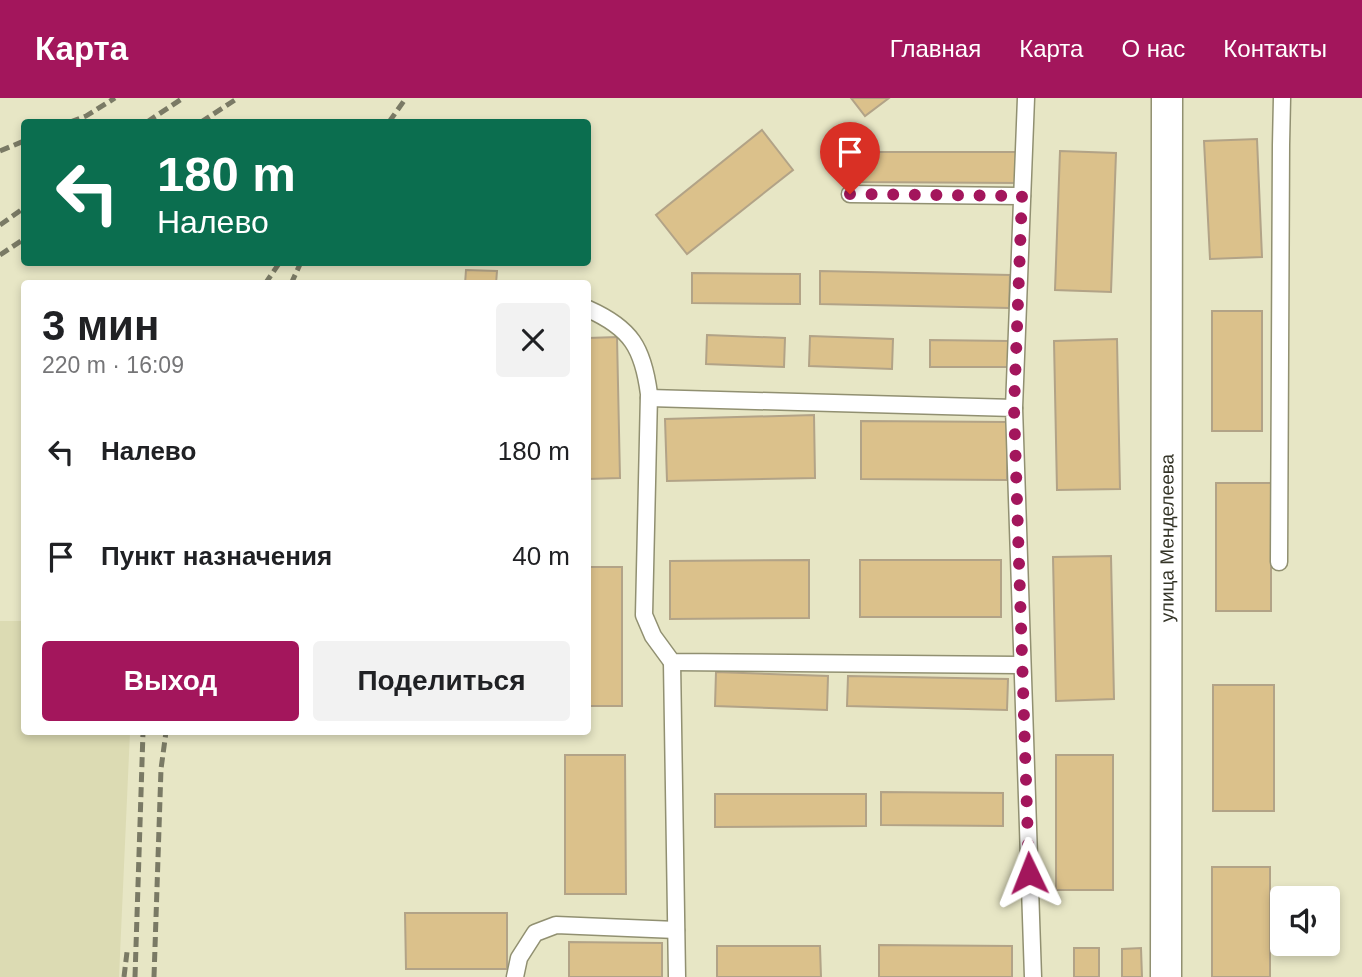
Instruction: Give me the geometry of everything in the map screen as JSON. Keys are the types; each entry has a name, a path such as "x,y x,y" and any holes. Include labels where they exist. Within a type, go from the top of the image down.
{"street":[{"name":"улица Менделеева","path":"1166,977 1167,98"}],"lane":[{"path":"1026,98 1014,408 1032,977"},
{"path":"1279,562 1282,98"},
{"path":"850,194 1022,196"},
{"path":"591,312 619,326 630,338 646,372 649,398 644,615 653,636 672,662 677,977"},
{"path":"649,398 1014,408"},
{"path":"672,662 1022,665"},
{"path":"515,977 519,958 536,933 556,925 676,930"}],"shaded area":[{"path":"0,621 21,621 21,735 130,735 119,977 0,977"}],"building":[{"path":"851,98 889,98 865,116"},
{"path":"762,130 793,170 687,254 656,215"},
{"path":"1257,139 1262,257 1210,259 1204,141"},
{"path":"1060,151 1116,153 1111,292 1055,290"},
{"path":"855,152 1020,152 1020,183 855,182"},
{"path":"466,270 497,271 496,280 465,280"},
{"path":"820,271 1010,275 1009,308 820,304"},
{"path":"692,273 800,274 800,304 692,303"},
{"path":"1212,311 1262,311 1262,431 1212,431"},
{"path":"707,335 785,338 784,367 706,364"},
{"path":"810,336 893,339 892,369 809,366"},
{"path":"617,337 620,478 591,479 591,338"},
{"path":"1117,339 1120,489 1057,490 1054,341"},
{"path":"930,340 1008,341 1008,367 930,367"},
{"path":"814,415 815,478 667,481 665,419"},
{"path":"861,421 1008,422 1007,480 861,479"},
{"path":"1216,483 1271,483 1271,611 1216,611"},
{"path":"1111,556 1114,699 1056,701 1053,557"},
{"path":"809,560 809,618 670,619 670,561"},
{"path":"860,560 1001,560 1001,617 860,617"},
{"path":"591,567 622,567 622,706 591,706"},
{"path":"716,672 828,676 827,710 715,706"},
{"path":"848,676 1008,679 1007,710 847,706"},
{"path":"1213,685 1274,685 1274,811 1213,811"},
{"path":"565,755 625,755 626,894 565,894"},
{"path":"1056,755 1113,755 1113,890 1056,890"},
{"path":"881,792 1003,793 1003,826 881,825"},
{"path":"715,794 866,794 866,826 715,827"},
{"path":"1212,867 1270,867 1270,977 1212,977"},
{"path":"405,913 507,913 507,969 406,969"},
{"path":"569,942 662,943 662,977 569,977"},
{"path":"879,945 1012,946 1012,977 879,977"},
{"path":"717,946 820,946 821,977 717,977"},
{"path":"1074,948 1099,948 1099,977 1074,977"},
{"path":"1141,948 1142,977 1122,977 1122,949"}],"railway":[{"path":"78,119 115,98"},
{"path":"152,119 183,98"},
{"path":"206,119 238,98"},
{"path":"391,119 406,98"},
{"path":"0,151 21,142"},
{"path":"0,225 21,210"},
{"path":"0,255 21,241"},
{"path":"268,280 277,266"},
{"path":"293,280 299,266"},
{"path":"135,977 143,735"},
{"path":"154,977 161,769 166,735"},
{"path":"124,977 127,952"}],"route":[{"path":"850,194 1022,196 1014,408 1029,873"}]}
